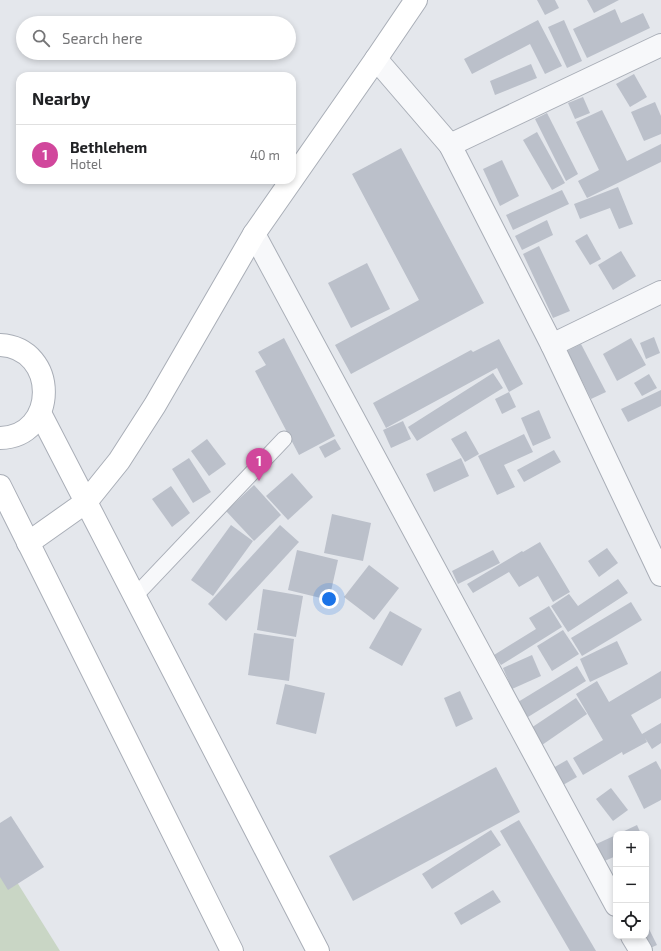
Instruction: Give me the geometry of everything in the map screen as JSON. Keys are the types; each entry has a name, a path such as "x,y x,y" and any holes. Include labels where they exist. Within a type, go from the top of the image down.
{"street":[{"path":"296,174 416,0"},
{"path":"450,145 661,45"},
{"path":"376,59 450,145 552,345 661,575"},
{"path":"28,543 86,502 119,461 138,433 254,234 289,184"},
{"path":"254,234 614,903"},
{"path":"552,345 661,292"},
{"path":"0,345 14,348 24,353 32,360 39,369 45,391 40,412 34,422 25,430 16,435 0,438"},
{"path":"40,412 318,951"},
{"path":"0,486 232,951"},
{"path":"634,939 640,951"}],"lane":[{"path":"135,596 284,439"}],"green space":[{"path":"0,855 60,951 0,951"}],"building":[{"path":"537,0 555,0 559,8 545,15"},
{"path":"587,0 619,0 594,13"},
{"path":"615,9 621,23 643,13 650,28 587,58 573,29"},
{"path":"538,20 562,66 545,74 530,44 472,74 464,59"},
{"path":"564,20 582,61 567,68 548,27"},
{"path":"531,64 537,78 495,95 490,81"},
{"path":"634,74 647,97 630,107 616,84"},
{"path":"583,97 590,113 575,119 568,103"},
{"path":"655,102 661,116 661,134 644,141 631,112"},
{"path":"602,110 627,161 661,144 661,162 587,198 578,181 599,170 576,122"},
{"path":"547,113 578,174 566,181 535,119"},
{"path":"537,132 565,183 552,190 523,140"},
{"path":"401,148 484,303 351,374 335,345 419,300 352,174"},
{"path":"502,160 519,196 500,206 483,169"},
{"path":"618,187 633,224 619,229 610,208 580,219 574,204"},
{"path":"562,190 569,204 513,230 506,215"},
{"path":"547,220 553,235 522,250 515,236"},
{"path":"587,234 601,259 590,265 575,241"},
{"path":"539,246 570,311 553,318 523,254"},
{"path":"621,251 636,276 613,290 598,265"},
{"path":"367,263 390,309 351,328 328,283"},
{"path":"654,337 660,353 646,359 640,343"},
{"path":"284,338 335,436 299,455 255,371 266,365 258,352"},
{"path":"631,338 646,365 617,381 603,354"},
{"path":"499,339 523,384 509,392 497,368 386,428 373,403 471,350 473,352"},
{"path":"581,344 606,392 591,399 567,351"},
{"path":"493,373 503,388 417,441 408,427"},
{"path":"649,374 657,388 642,396 634,383"},
{"path":"661,390 661,406 628,422 621,409"},
{"path":"509,392 516,407 502,414 495,399"},
{"path":"539,410 551,438 533,446 521,418"},
{"path":"403,421 411,439 391,448 383,430"},
{"path":"466,431 479,454 465,462 451,439"},
{"path":"524,434 533,452 504,465 515,487 497,495 478,456"},
{"path":"207,439 226,464 209,476 191,451"},
{"path":"335,439 341,449 325,458 319,447"},
{"path":"554,450 561,462 524,482 517,470"},
{"path":"189,458 211,492 193,503 172,469"},
{"path":"461,458 469,476 434,492 426,474"},
{"path":"292,473 313,497 288,520 266,496"},
{"path":"254,485 281,515 254,541 226,511"},
{"path":"171,486 190,513 172,527 152,499"},
{"path":"332,514 371,523 363,561 324,553"},
{"path":"231,525 253,541 213,596 191,580"},
{"path":"280,525 299,542 226,621 208,604"},
{"path":"540,542 570,592 553,602 538,576 519,587 509,572 473,593 467,584 522,551 523,552"},
{"path":"607,548 618,563 599,577 588,561"},
{"path":"297,550 338,560 329,600 288,590"},
{"path":"493,550 500,563 458,584 452,571"},
{"path":"369,565 399,588 374,620 344,597"},
{"path":"618,579 628,593 568,632 551,606 569,594 578,606"},
{"path":"263,589 303,596 296,637 257,630"},
{"path":"631,602 642,620 582,656 571,638"},
{"path":"549,606 562,627 501,665 494,655 536,629 529,618"},
{"path":"390,611 422,629 402,666 369,648"},
{"path":"563,630 579,654 552,671 537,646"},
{"path":"254,633 294,639 289,681 248,675"},
{"path":"617,641 628,664 590,682 580,659"},
{"path":"532,655 541,676 512,689 503,668"},
{"path":"577,666 586,681 528,717 518,702"},
{"path":"661,671 661,698 631,715 642,734 661,723 661,743 652,749 645,738 647,742 623,755 622,752 583,775 573,758 603,740 576,694 597,681 609,702"},
{"path":"285,684 325,693 316,734 276,724"},
{"path":"460,691 473,719 456,727 444,698"},
{"path":"576,698 587,714 542,745 531,728"},
{"path":"567,760 577,777 563,785 553,768"},
{"path":"656,761 661,770 661,800 644,809 628,776"},
{"path":"496,767 520,812 353,901 329,856"},
{"path":"611,788 628,810 613,821 596,799"},
{"path":"11,816 44,867 8,890 0,877 0,823"},
{"path":"519,820 596,951 570,951 500,831"},
{"path":"637,825 640,831 624,831"},
{"path":"491,830 501,845 432,889 422,874"},
{"path":"613,836 613,857 600,863 592,846"},
{"path":"493,890 501,902 461,925 454,913"},
{"path":"649,929 657,945 646,950 640,939 649,939"}],"place":[{"name":"Bethlehem","path":"259,481"}]}
